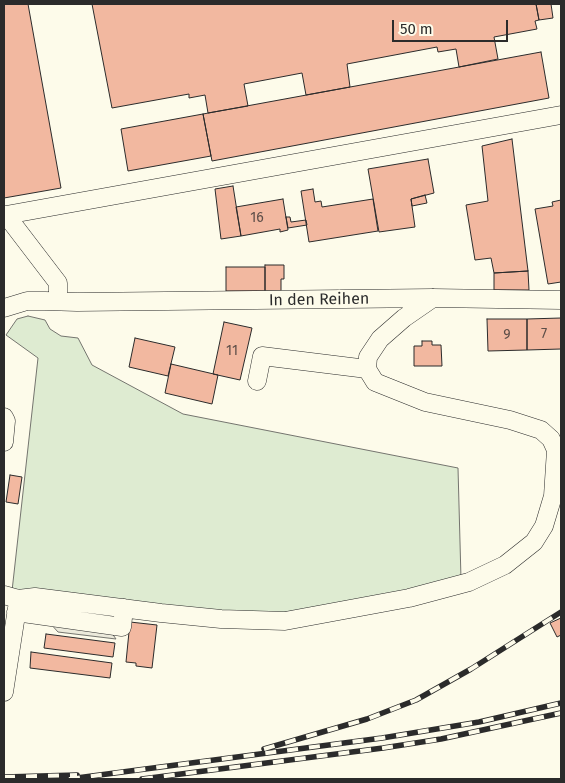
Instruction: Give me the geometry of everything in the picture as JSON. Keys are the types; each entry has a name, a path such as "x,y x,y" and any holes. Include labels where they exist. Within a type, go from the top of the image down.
{"street":[{"path":"58,302 58,282 5,215 561,115"},
{"path":"4,692 13,602 35,597 220,619 285,621 409,598 469,582 505,565 534,542 544,526 553,496 556,450 551,439 541,430 518,422 425,402 375,382 367,370 368,357 380,338 404,318 433,298"},
{"name":"In den Reihen","path":"4,308 27,301 433,298 561,300"},
{"path":"257,381 262,356 367,370"},
{"path":"4,417 6,421 4,442"}],"green space":[{"path":"28,316 45,320 50,329 61,336 78,338 92,365 183,414 458,468 461,579 425,591 267,615 12,591 38,358 6,335 17,319"}],"shaded area":[{"path":"49,622 109,629 116,639 58,632"}],"building":[{"path":"4,4 28,4 61,188 4,198"},
{"path":"92,4 536,4 539,20 535,21 537,29 494,37 498,59 459,67 456,49 438,52 437,47 347,64 350,87 306,95 302,73 244,84 248,106 208,113 205,95 189,98 189,94 112,108"},
{"path":"536,4 551,4 553,18 539,20"},
{"path":"541,52 549,98 212,161 203,114"},
{"path":"203,114 211,156 128,171 121,129"},
{"path":"512,139 528,271 494,273 491,258 475,260 466,205 488,201 482,146"},
{"path":"428,159 434,193 411,199 415,227 379,232 368,169"},
{"path":"233,186 241,236 221,239 215,189"},
{"path":"313,189 315,202 321,201 322,207 373,199 378,231 309,242 301,191"},
{"path":"425,195 427,203 412,206 411,199"},
{"path":"283,199 288,230 280,232 280,229 241,236 236,207"},
{"path":"561,200 561,282 548,284 535,209 553,206 552,202"},
{"path":"286,217 290,217 291,222 306,220 307,225 288,228"},
{"path":"265,265 284,265 284,279 281,279 281,291 265,291"},
{"path":"226,267 265,267 265,291 226,291"},
{"path":"528,271 529,290 494,290 494,273"},
{"path":"561,318 561,349 527,350 527,319"},
{"path":"487,319 527,319 527,350 488,351"},
{"path":"224,322 252,328 240,380 213,374"},
{"path":"135,338 175,347 168,376 129,367"},
{"path":"422,341 432,341 432,345 441,345 442,366 414,366 414,346 422,346"},
{"path":"171,364 218,375 212,404 165,393"},
{"path":"10,475 22,477 18,504 6,502"},
{"path":"561,618 561,635 557,637 550,623"},
{"path":"130,622 157,625 152,668 136,666 136,663 126,662"},
{"path":"46,634 115,643 113,657 44,648"},
{"path":"31,652 112,663 110,678 30,668"}],"railway":[{"path":"264,749 367,719 416,700 471,669 561,612"},
{"path":"69,779 382,738 479,722 561,703"},
{"path":"142,779 441,739 561,713"},
{"path":"4,777 77,775"}]}
